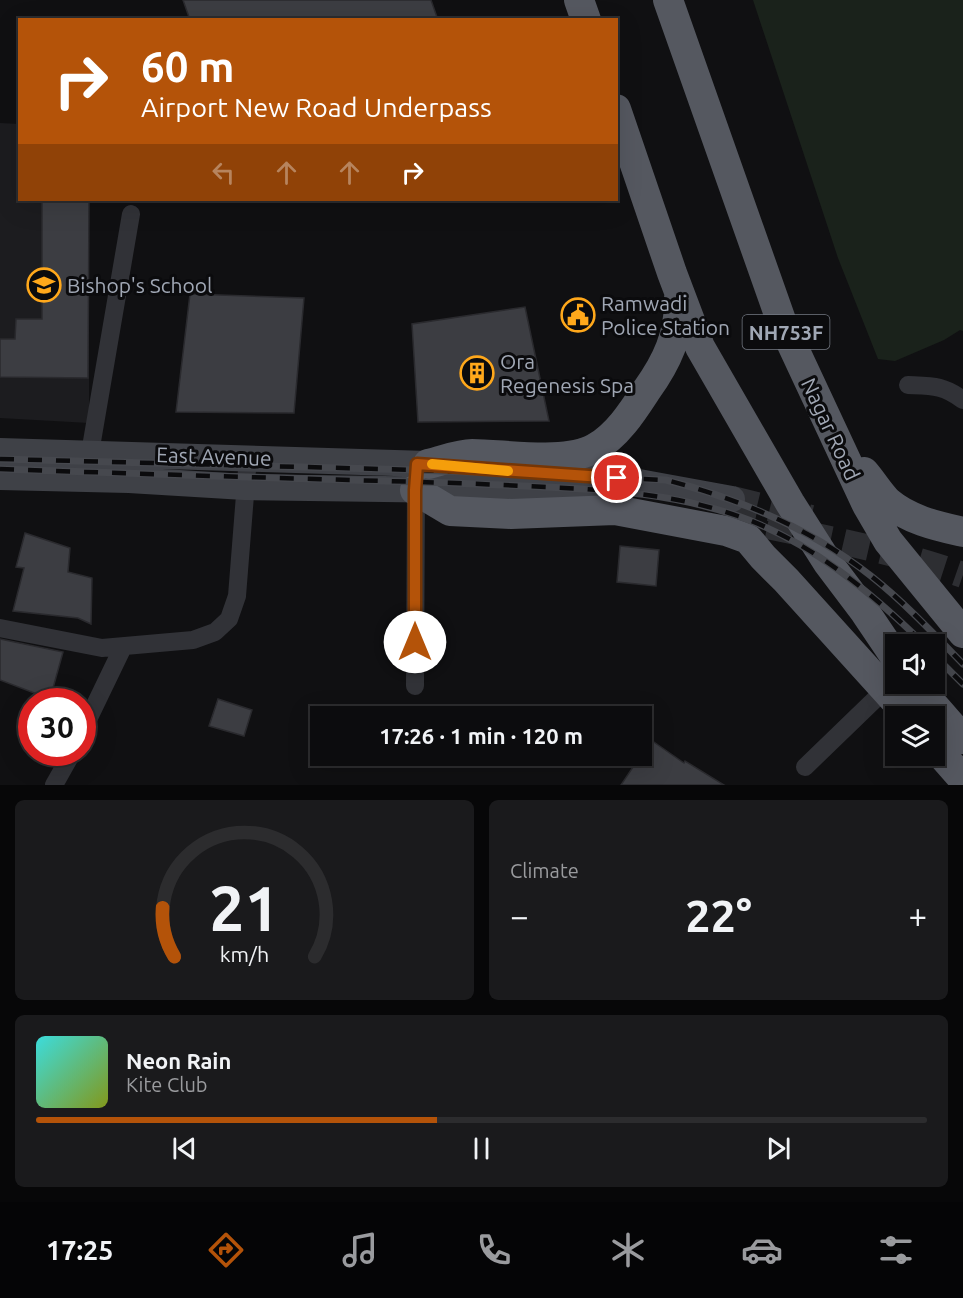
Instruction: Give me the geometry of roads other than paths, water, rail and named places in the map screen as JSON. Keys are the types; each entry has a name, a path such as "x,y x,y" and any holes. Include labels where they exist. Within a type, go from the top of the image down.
{"highway":[{"path":"579,0 585,18"},
{"name":"Nagar Road","path":"668,0 782,323 831,429 867,505 888,540 963,633"},
{"path":"618,115 700,347 790,503 828,563 885,642"},
{"path":"678,290 679,316 672,349 650,387 625,423 595,448 578,454 538,457 469,454 420,473 450,510 511,514 615,510 726,531 748,539 763,557 885,678"},
{"path":"831,429 887,500 902,512 917,519 963,532"},
{"path":"924,694 963,739"},
{"path":"945,759 963,779"}],"main road":[{"name":"East Avenue","path":"0,451 248,457 420,473"},
{"name":"East Avenue","path":"0,477 129,480 246,487 420,473"},
{"path":"420,473 596,496 622,495 731,508"}],"street":[{"path":"90,453 131,214"},
{"path":"908,386 937,386 949,390 963,400"},
{"path":"0,628 102,648 193,640 215,632 229,620 237,589 248,457"},
{"path":"416,686 420,473"},
{"path":"96,703 123,647"},
{"path":"806,767 885,688"},
{"path":"54,785 65,766"}],"tunnel":[{"path":"732,499 811,518"},
{"path":"729,518 905,557 963,575"}],"railway":[{"path":"0,459 417,470 666,480 747,506 824,543 883,586 963,664"},
{"path":"0,469 498,485 595,490 667,498 738,516 790,539 861,587 913,634"},
{"path":"945,666 963,684"}],"place":[{"name":"Bishop's School","path":"44,285"},
{"name":"Ramwadi Police Station","path":"578,315"},
{"name":"Ora Regenesis Spa","path":"477,373"}]}
